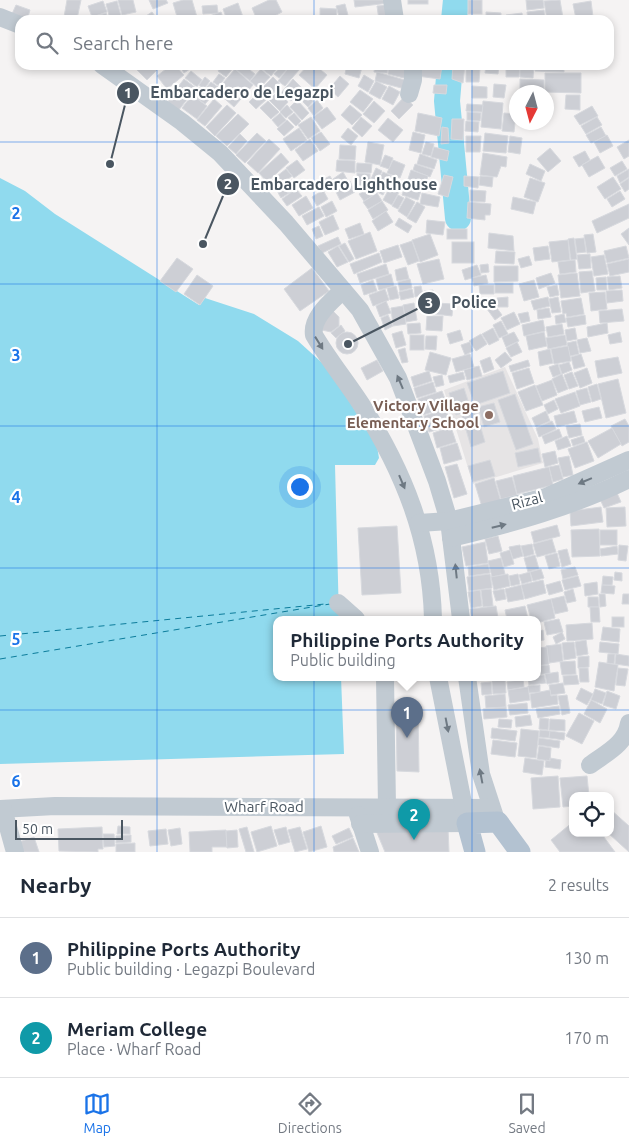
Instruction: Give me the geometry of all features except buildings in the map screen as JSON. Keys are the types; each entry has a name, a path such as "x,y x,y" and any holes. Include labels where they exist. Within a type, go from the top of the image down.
{"main road":[{"path":"475,852 466,816 494,815 520,852"}],"street":[{"path":"392,0 394,15"},
{"path":"0,17 15,22"},
{"path":"109,70 182,122 220,153 286,223 343,290 372,330 398,378 424,442 450,530 461,616"},
{"path":"409,94 414,80 414,70"},
{"path":"343,290 317,320 313,328 314,334 379,433 419,523 429,564 433,616"},
{"name":"Rizal","path":"450,530 546,497 629,460"},
{"name":"Rizal","path":"419,523 450,530 522,521 566,507 629,479"},
{"path":"338,603 353,616"},
{"path":"386,681 387,807"},
{"path":"370,852 358,815 466,816 439,681"},
{"path":"468,681 481,774 494,815"},
{"path":"590,765 622,742 628,731 629,723"},
{"name":"Wharf Road","path":"2,809 38,807 358,815 387,807 466,816"},
{"path":"2,809 16,852"}],"shaded area":[{"name":"Victory Village Elementary School","path":"505,367 538,439 543,463 473,484 444,390"}],"water":[{"path":"0,178 25,191 55,214 199,305 205,298 254,314 298,341 330,370 377,446 379,458 375,465 335,465 339,616 273,616 273,681 341,681 344,754 0,764"}],"waterway":[{"path":"454,15 456,0"},
{"path":"450,70 447,101 458,218"}],"ferry route":[{"path":"0,636 325,604"},
{"path":"0,659 330,604"}],"place":[{"name":"Embarcadero de Legazpi","path":"110,164"},
{"name":"Embarcadero Lighthouse","path":"203,244"},
{"name":"Police","path":"348,344"},
{"name":"Victory Village Elementary School","path":"489,415"},
{"name":"Philippine Ports Authority","path":"407,738"},
{"name":"Meriam College","path":"414,840"}]}
